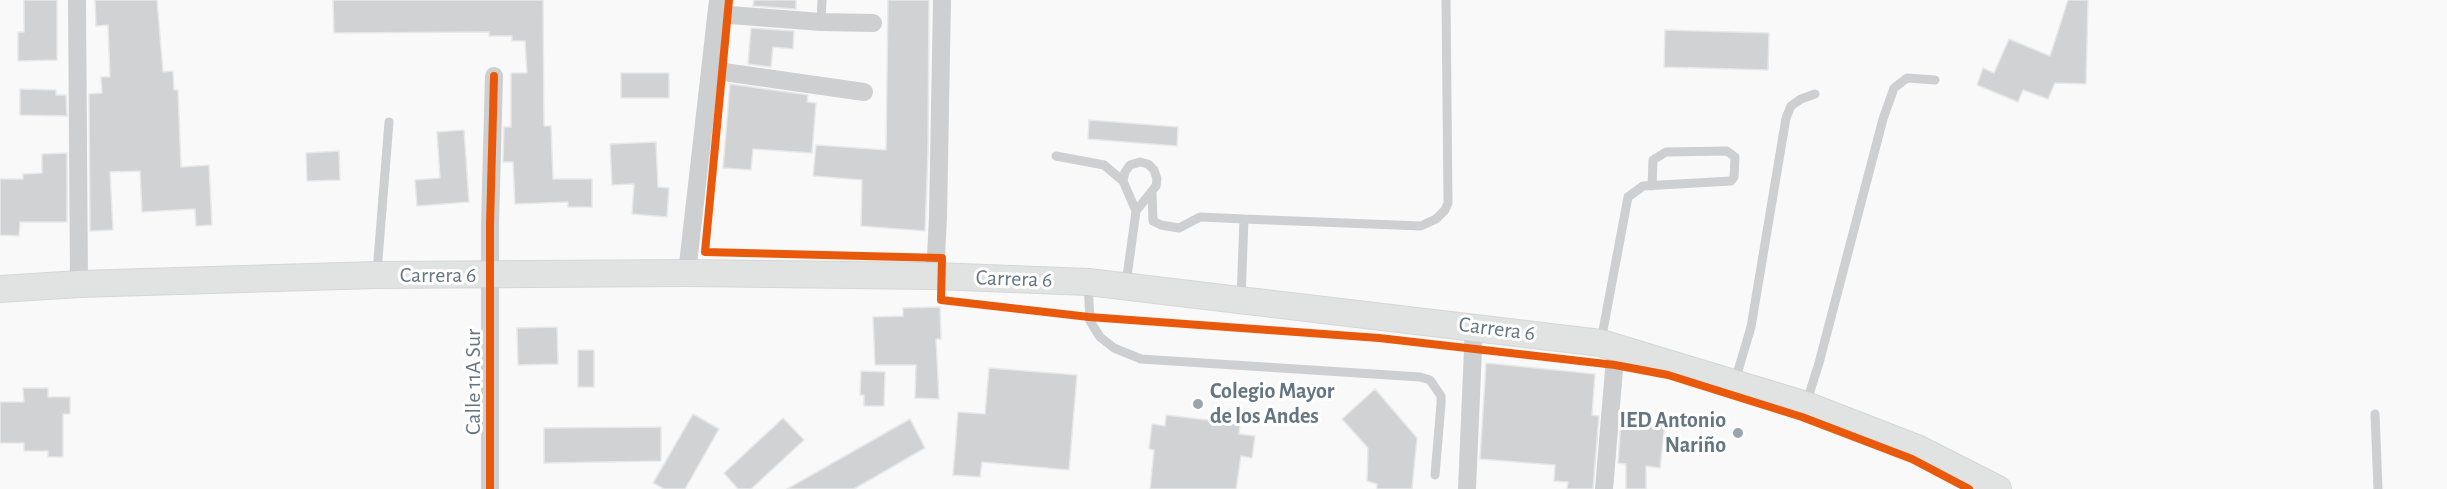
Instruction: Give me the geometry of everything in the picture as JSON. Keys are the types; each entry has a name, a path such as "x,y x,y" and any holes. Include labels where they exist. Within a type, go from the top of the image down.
{"main road":[{"name":"Carrera 6","path":"0,289 80,284 376,275 687,273 935,276 1088,282 1474,326 1608,344 1806,405 1917,448 1998,489"}],"street":[{"path":"77,0 80,284"},
{"path":"935,276 942,0"},
{"path":"687,273 717,7 821,22 873,23"},
{"path":"710,70 864,92"},
{"name":"Calle 11A Sur","path":"490,489 492,275 490,225 494,76"},
{"path":"1467,489 1474,326"},
{"path":"1604,489 1608,344"}],"lane":[{"path":"821,22 822,0"},
{"path":"1123,181 1130,165 1140,162 1148,164 1154,170 1157,179 1152,193 1153,221 1179,228 1200,217 1421,226 1436,219 1448,203 1446,0"},
{"path":"1806,405 1883,118 1894,88 1907,78 1935,80"},
{"path":"1735,383 1751,327 1786,118 1791,106 1815,94"},
{"path":"376,275 389,122"},
{"path":"1608,344 1628,197 1643,186 1652,186 1731,181 1734,177 1735,157 1727,152 1666,152 1653,160 1652,186"},
{"path":"1056,156 1104,165 1123,181 1136,211 1126,286"},
{"path":"1136,211 1152,193"},
{"path":"1241,299 1244,219"},
{"path":"1088,282 1090,321 1100,337 1114,348 1141,359 1420,377 1430,381 1441,396 1442,404 1435,475"},
{"path":"2375,414 2378,489"}],"building":[{"path":"24,0 57,0 57,60 18,61 18,32 24,32"},
{"path":"95,0 157,0 163,72 173,71 174,90 178,90 181,167 209,165 212,225 196,226 195,209 142,212 140,171 110,172 113,230 90,231 89,94 102,93 101,77 110,77 108,25 96,26"},
{"path":"333,0 543,0 544,126 551,126 553,179 592,179 592,207 568,207 568,202 515,204 513,162 503,162 504,127 511,127 511,73 527,73 525,41 512,41 512,36 489,36 489,32 334,33"},
{"path":"754,0 796,0 796,9 753,6"},
{"path":"888,0 929,0 925,231 861,226 862,180 813,176 816,145 886,150"},
{"path":"2068,0 2088,0 2086,84 2055,83 2048,99 2023,90 2018,102 1977,85 1983,68 1994,73 2009,39 2050,56"},
{"path":"751,28 794,31 793,49 773,47 771,67 748,64"},
{"path":"1665,30 1769,33 1768,70 1664,67"},
{"path":"621,73 669,73 669,98 621,98"},
{"path":"730,84 808,95 807,102 816,103 812,153 753,149 751,170 723,168"},
{"path":"20,89 56,90 56,95 66,95 67,116 20,115"},
{"path":"1089,120 1178,127 1177,146 1088,139"},
{"path":"464,130 469,202 417,206 415,180 440,178 437,132"},
{"path":"656,142 658,187 669,188 667,217 632,214 634,184 612,185 610,144"},
{"path":"339,151 340,180 307,181 306,153"},
{"path":"67,153 67,222 20,222 19,236 0,235 0,179 23,179 23,174 42,173 42,154"},
{"path":"940,307 941,339 936,339 939,399 915,398 916,365 875,365 873,317 903,316 903,308"},
{"path":"557,327 558,364 518,365 517,328"},
{"path":"578,350 594,350 594,387 578,387"},
{"path":"1486,363 1595,374 1592,415 1599,416 1593,489 1567,489 1568,482 1554,481 1555,465 1480,459"},
{"path":"989,368 1077,375 1069,470 982,462 980,477 953,475 958,412 985,414"},
{"path":"861,371 885,372 884,406 864,406 864,395 860,395"},
{"path":"23,388 48,388 48,397 70,397 70,414 63,414 63,457 48,457 48,451 24,451 24,443 0,443 0,402 24,402"},
{"path":"1375,389 1417,438 1412,489 1377,489 1377,484 1367,481 1368,448 1342,419"},
{"path":"693,414 719,429 685,489 664,489 653,483"},
{"path":"1166,415 1240,424 1239,434 1255,436 1252,458 1241,456 1236,489 1150,489 1154,450 1149,449 1152,424 1165,426"},
{"path":"783,418 804,440 751,489 738,489 724,473"},
{"path":"910,419 925,448 854,489 787,489"},
{"path":"1621,419 1665,424 1660,468 1646,466 1646,489 1626,489 1626,464 1618,463"},
{"path":"661,427 661,461 544,463 544,428"}],"cycle path":[{"path":"729,0 705,252 942,258 941,300 1089,317 1379,338 1615,365 1668,375 1802,417 1912,459 1969,489"},
{"path":"490,489 490,225 494,76"}],"place":[{"name":"Colegio Mayor de los Andes","path":"1198,404"},
{"name":"IED Antonio Nariño","path":"1738,433"}]}
